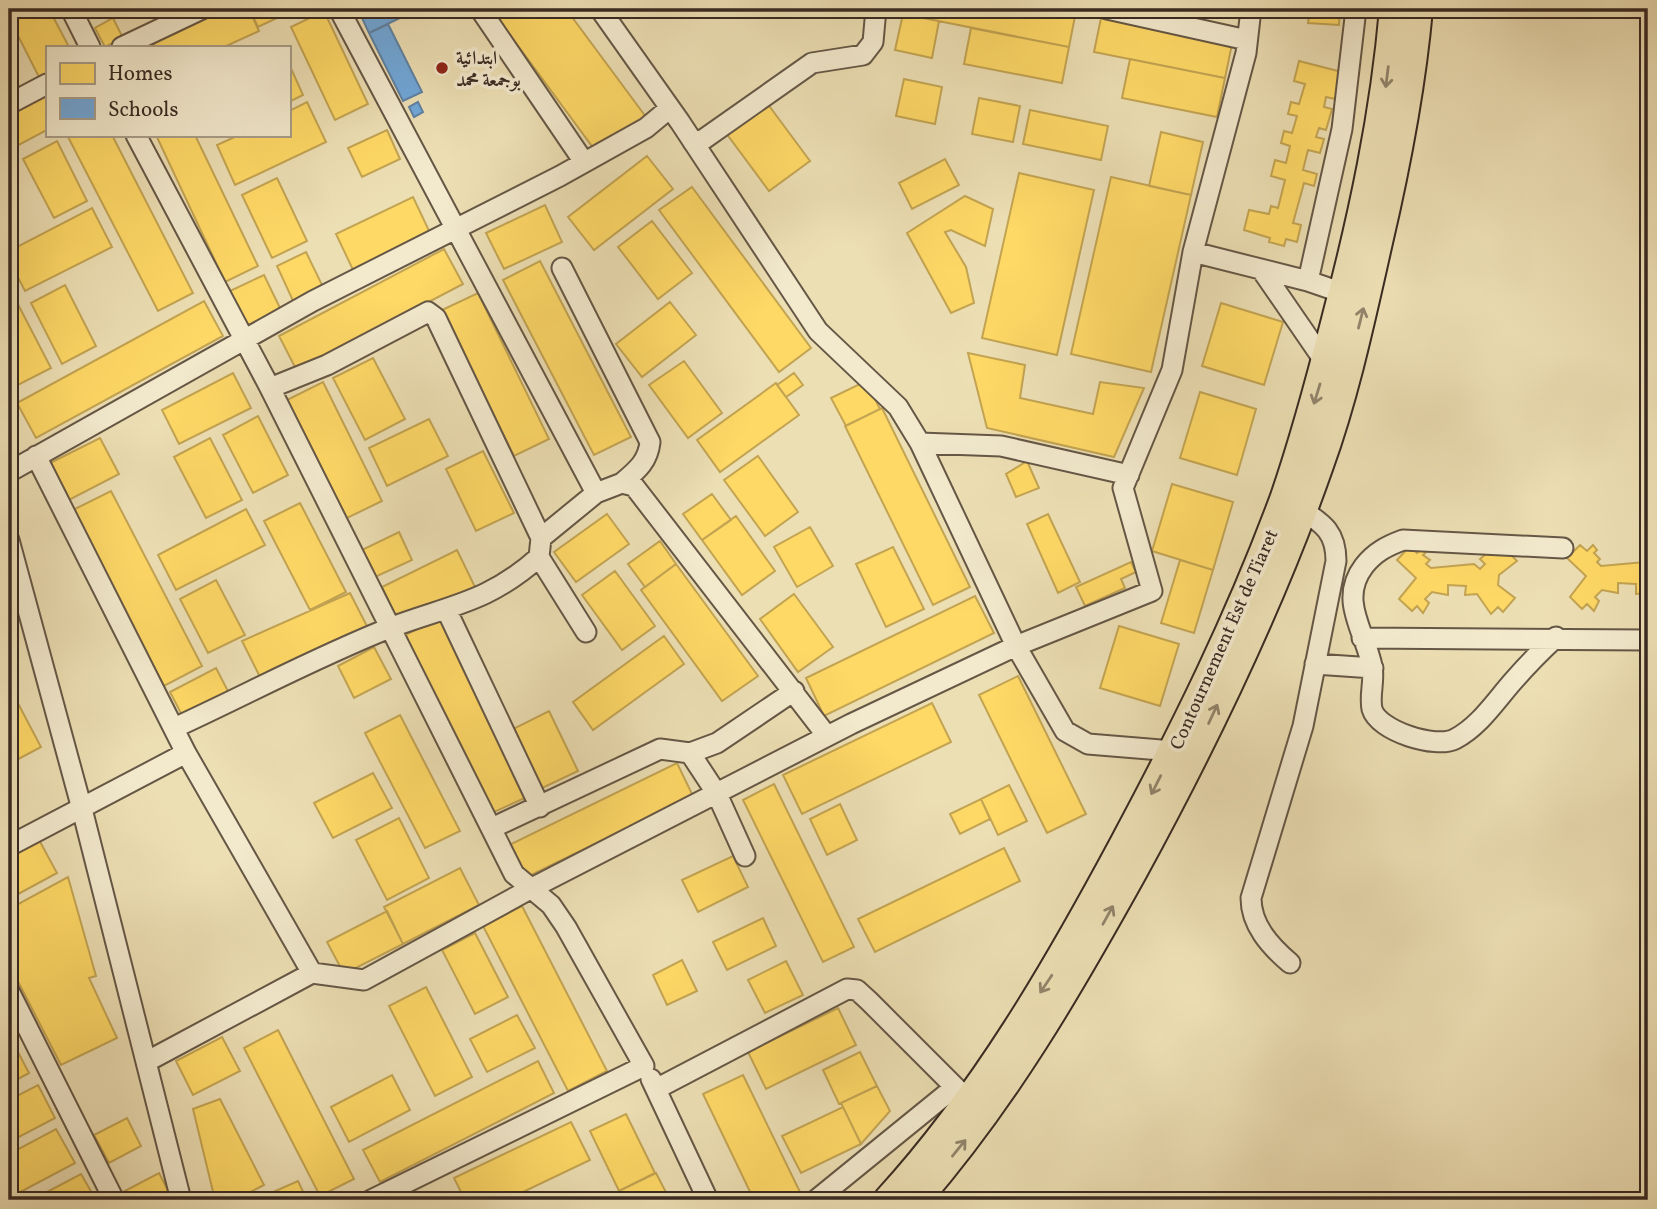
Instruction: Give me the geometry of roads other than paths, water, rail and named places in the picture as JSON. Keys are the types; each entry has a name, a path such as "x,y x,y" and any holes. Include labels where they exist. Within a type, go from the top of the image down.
{"highway":[{"name":"Contournement Est de Tiaret","path":"888,1200 961,1094 1064,956 1173,751 1233,624 1285,495 1325,362 1378,136 1394,9"},
{"name":"Contournement Est de Tiaret","path":"916,1200 973,1130 1025,1058 1074,979 1179,787 1258,620 1320,465 1345,381 1406,110 1418,9"}],"street":[{"path":"71,9 90,46"},
{"path":"124,46 202,9"},
{"path":"339,9 596,493"},
{"path":"480,9 584,163"},
{"path":"600,9 693,142 817,331 898,407 920,443 1016,646 1065,731 1088,744 1173,751"},
{"path":"693,142 704,139 812,63 863,55 873,42 876,9"},
{"path":"1107,9 1247,40"},
{"path":"146,1062 313,973 364,980 531,888 827,736 1016,646 1152,591 1123,488 1172,370 1193,251 1247,40 1251,9"},
{"path":"1308,281 1342,129 1356,9"},
{"path":"9,104 46,85"},
{"path":"9,472 244,339 584,163 646,128 670,108"},
{"path":"137,136 270,388 514,874 551,905 566,927 656,1089 708,1200"},
{"path":"1193,251 1308,281 1343,293"},
{"path":"174,728 392,627 447,611 492,593 515,578 540,548 596,493 622,483 640,467 649,454 650,442 562,268"},
{"path":"1261,269 1325,362"},
{"path":"270,388 327,365 428,312 436,318 540,548 586,632"},
{"path":"920,443 1001,446 1129,475"},
{"path":"36,456 186,753 313,973"},
{"path":"622,483 634,486 827,736"},
{"path":"1290,963 1273,949 1260,931 1251,911 1251,898 1303,726 1336,561 1336,544 1321,522 1302,510"},
{"path":"9,540 82,809 181,1200"},
{"path":"1556,637 1523,670 1479,722 1452,741 1440,743 1401,733 1380,723 1372,711 1373,668 1352,603 1352,588 1359,572 1385,547 1403,540 1563,548"},
{"path":"447,611 540,807"},
{"path":"1362,638 1648,639"},
{"path":"1315,664 1373,668"},
{"path":"492,828 660,748 690,753 717,743 794,691"},
{"path":"9,846 186,753"},
{"path":"690,753 717,794 745,856"},
{"path":"656,1089 847,989 857,990 961,1094 816,1200"},
{"path":"9,992 114,1200"},
{"path":"371,1200 644,1066"}],"place":[{"name":"ابتدائية بوجمعة محمد","path":"442,68"}]}
